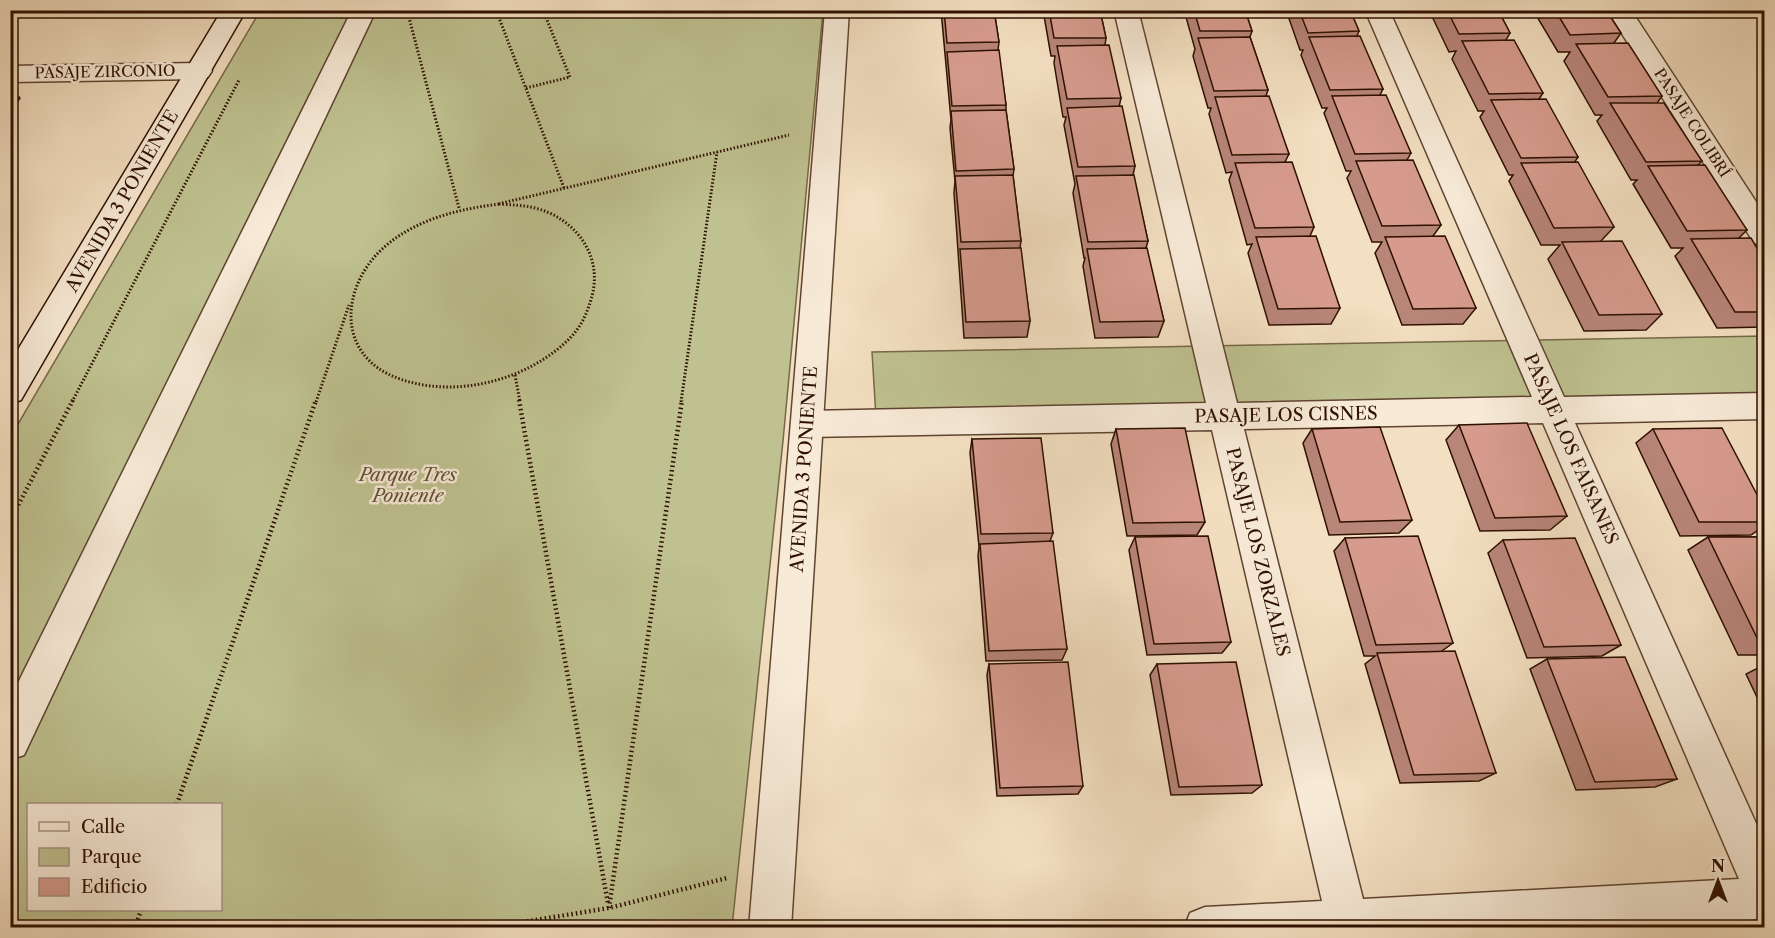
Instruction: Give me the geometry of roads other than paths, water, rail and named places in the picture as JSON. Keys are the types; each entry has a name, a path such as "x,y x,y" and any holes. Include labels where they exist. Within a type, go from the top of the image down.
{"street":[{"name":"AVENIDA 3 PONIENTE","path":"10,391 234,10"},
{"path":"10,741 364,10"},
{"name":"AVENIDA 3 PONIENTE","path":"770,927 837,10"},
{"name":"PASAJE LOS ZORZALES","path":"1126,10 1347,919"},
{"name":"PASAJE LOS FAISANES","path":"1377,10 1764,887"},
{"name":"PASAJE COLIBRÍ","path":"1619,10 1764,236"},
{"name":"PASAJE ZIRCONIO","path":"10,74 199,71"},
{"name":"PASAJE LOS CISNES","path":"807,424 1764,406"},
{"path":"1221,927 1764,898"}],"park label":[{"name":"Parque Tres Poniente","path":"408,485"}]}
